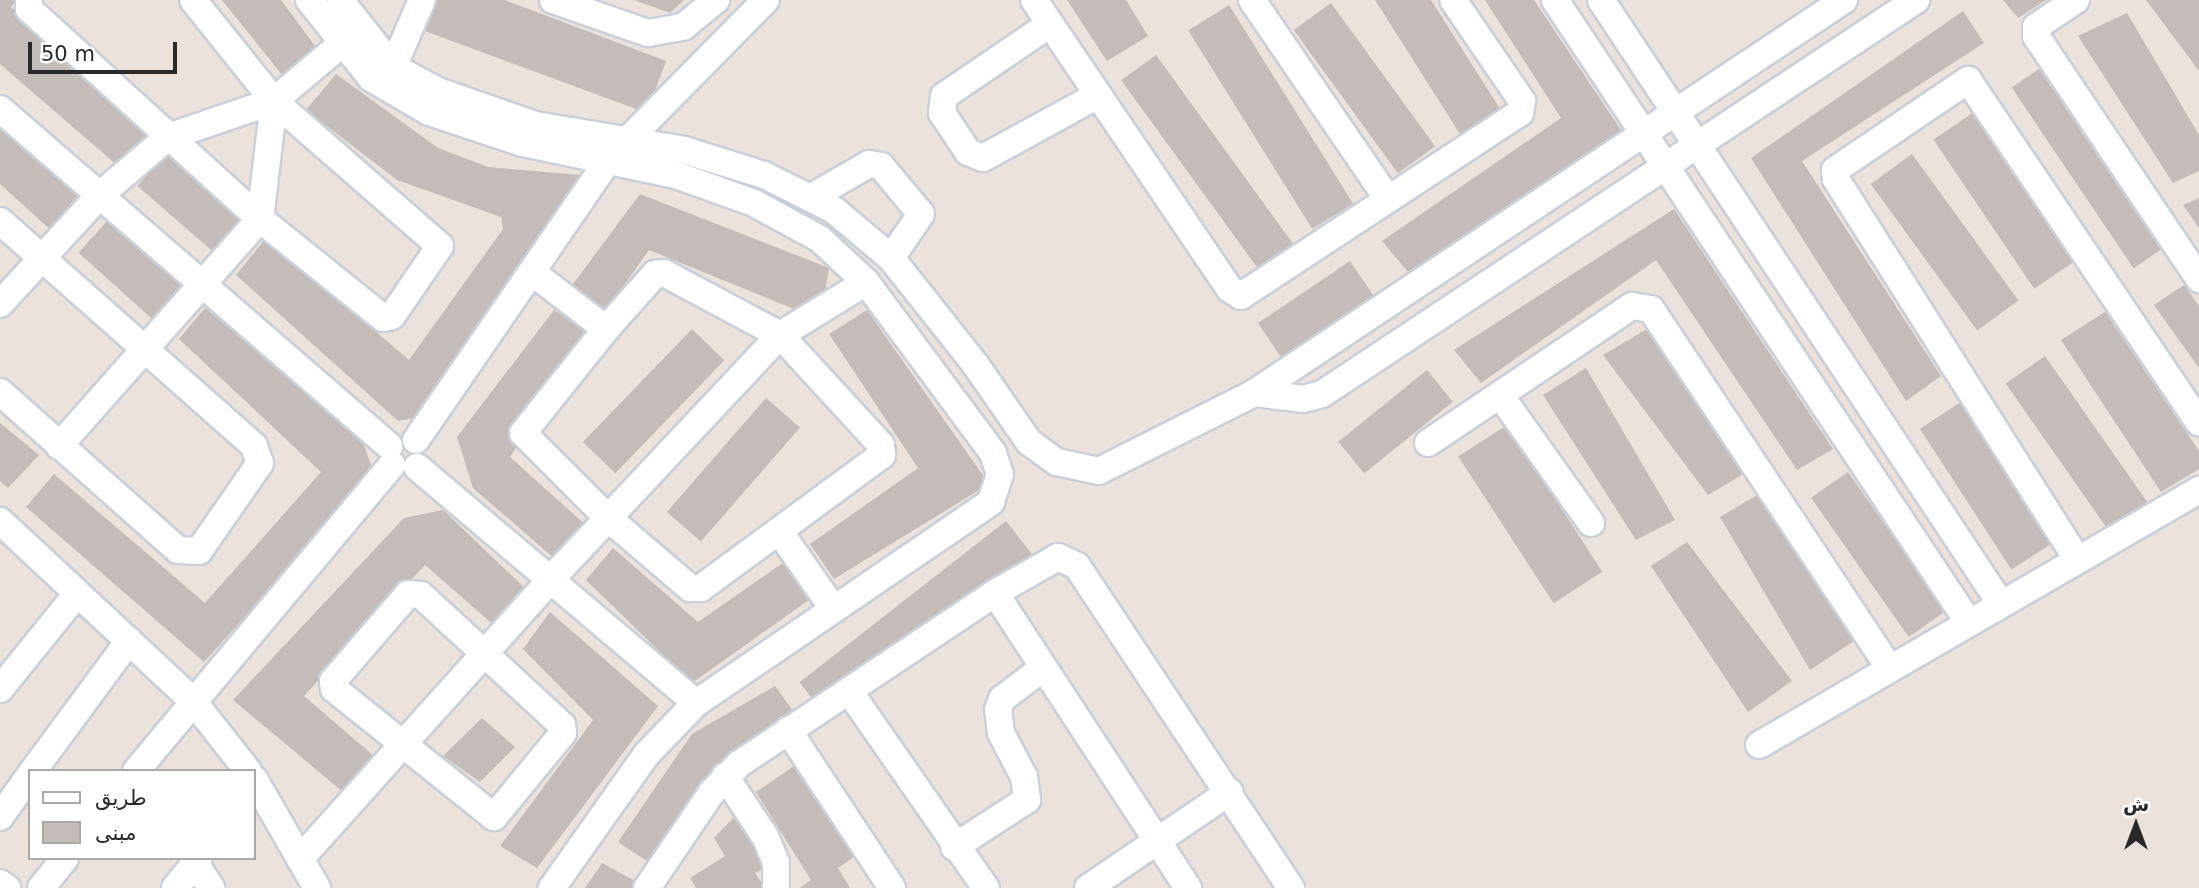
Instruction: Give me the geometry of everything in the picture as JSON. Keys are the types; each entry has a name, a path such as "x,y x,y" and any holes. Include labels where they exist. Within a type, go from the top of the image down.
{"street":[{"path":"29,0 29,9 260,219 383,318 392,316 440,246 274,101 193,0"},
{"path":"309,0 340,45 371,78 429,112 523,143 618,150 684,150 764,175 834,209 891,258 975,363 1029,442 1057,462 1099,471 1254,393 1844,0"},
{"path":"340,0 393,67 485,111 618,150 676,175 754,203 820,239 866,282 993,453 1000,474 991,502 832,607 696,703 646,755 552,888"},
{"path":"393,67 422,0"},
{"path":"553,0 648,33 683,27 716,0"},
{"path":"138,769 400,459 424,454 416,440 618,150 766,0"},
{"path":"1034,0 1230,289 1241,296 1520,113 1522,101 1453,0"},
{"path":"1252,0 1388,199"},
{"path":"1555,0 1969,623"},
{"path":"1601,0 2001,604"},
{"path":"1254,393 1303,399 1322,394 1916,0"},
{"path":"2076,0 2036,27 2036,36 2199,279"},
{"path":"1050,24 944,96 943,113 968,152 983,158 1098,95"},
{"path":"0,304 100,195 168,136 274,101 340,45"},
{"path":"2077,559 1836,179 1835,170 1968,80 2199,422"},
{"path":"59,446 200,281 260,219 274,101"},
{"path":"0,109 200,281 400,459 696,703"},
{"path":"810,198 869,164 881,166 921,214 891,258"},
{"path":"0,220 145,344 254,446 260,463 199,551 178,550 0,392"},
{"path":"533,273 606,329"},
{"path":"664,273 780,335 881,445 882,456 701,587 690,588 608,517 523,433 606,329 655,274 664,273"},
{"path":"300,859 550,580 780,335 866,282"},
{"path":"1428,443 1632,306 1651,309 1890,669"},
{"path":"1500,395 1591,523"},
{"path":"1759,745 2199,490"},
{"path":"0,521 193,701 244,769"},
{"path":"779,531 832,607"},
{"path":"661,881 724,776 788,730 1050,559 1077,566 1291,888"},
{"path":"995,593 1188,888"},
{"path":"0,689 9,660 77,594"},
{"path":"408,594 421,594 562,725 562,733 494,817 401,747 334,689 333,681 408,594"},
{"path":"34,769 129,641"},
{"path":"954,847 1027,800 1024,777 1001,733 998,710 1002,699 1043,668"},
{"path":"849,691 954,847 986,888"},
{"path":"788,730 892,888"},
{"path":"724,776 766,838 776,863 776,888"},
{"path":"0,817 28,778"},
{"path":"256,786 317,888"},
{"path":"1088,888 1228,792"},
{"path":"41,888 63,860"},
{"path":"174,888 197,860 211,888"},
{"path":"0,883 7,888"}],"building":[{"path":"0,0 16,0 11,7 149,132 118,166 0,64"},
{"path":"222,0 281,0 318,50 283,76"},
{"path":"433,0 505,0 666,61 647,113 422,30"},
{"path":"634,0 684,0 670,13"},
{"path":"1067,0 1126,0 1148,36 1107,61"},
{"path":"1375,0 1431,0 1500,109 1460,134"},
{"path":"1485,0 1534,0 1621,130 1408,272 1382,241 1561,118"},
{"path":"2003,0 2046,0 2018,18"},
{"path":"2146,0 2199,0 2199,71"},
{"path":"1331,3 1435,146 1398,173 1294,30"},
{"path":"1229,5 1353,203 1312,229 1188,30"},
{"path":"1963,11 1984,43 1802,161 1941,376 1906,401 1751,158"},
{"path":"2127,13 2199,135 2199,171 2173,183 2078,36"},
{"path":"1156,55 1294,244 1259,270 1121,80"},
{"path":"2039,69 2161,250 2134,268 2012,87"},
{"path":"336,74 438,148 488,167 581,175 587,188 425,416 398,421 236,275 266,238 409,360 503,229 501,217 397,180 306,110"},
{"path":"1974,112 2075,261 2034,289 1933,139"},
{"path":"0,125 85,197 54,233 0,184"},
{"path":"167,152 245,220 216,254 137,186"},
{"path":"1912,154 2018,300 1977,330 1871,184"},
{"path":"640,194 829,268 821,320 649,250 602,316 570,288"},
{"path":"2199,198 2199,228 2183,205"},
{"path":"1674,209 1833,449 1797,470 1656,260 1481,383 1454,350"},
{"path":"108,220 183,288 154,320 79,253"},
{"path":"1350,261 1373,296 1281,358 1258,323"},
{"path":"2184,285 2199,306 2199,368 2154,305"},
{"path":"205,308 360,435 374,473 204,662 26,507 54,474 205,603 321,472 179,339"},
{"path":"554,310 591,335 510,457 589,528 556,560 473,488 457,437"},
{"path":"867,310 989,484 834,579 810,544 918,468 829,334"},
{"path":"2105,312 2199,451 2199,469 2161,492 2061,340"},
{"path":"692,329 724,360 615,473 583,442"},
{"path":"1647,329 1745,473 1708,495 1603,355"},
{"path":"2045,356 2148,503 2109,531 2006,384"},
{"path":"1586,368 1675,520 1636,540 1543,395"},
{"path":"1427,370 1453,402 1364,474 1338,442"},
{"path":"766,398 800,428 701,541 667,512"},
{"path":"1961,402 2052,543 2011,570 1920,429"},
{"path":"0,423 39,455 8,488 0,481"},
{"path":"1507,425 1602,572 1554,603 1458,457"},
{"path":"1848,472 1946,611 1909,637 1811,498"},
{"path":"1759,494 1857,639 1810,670 1720,517"},
{"path":"443,510 530,593 496,627 425,565 304,696 375,757 343,792 233,700 404,518"},
{"path":"1006,521 1033,556 827,717 800,682"},
{"path":"1687,542 1792,681 1748,712 1651,566"},
{"path":"613,548 698,622 787,560 813,597 692,683 586,580"},
{"path":"550,612 658,706 537,868 500,846 593,720 523,649"},
{"path":"775,686 796,715 653,865 618,842 692,734"},
{"path":"482,718 515,747 480,782 443,756"},
{"path":"800,762 860,853 838,868 850,888 800,888 811,880 756,792"},
{"path":"736,815 771,865 755,873 765,888 696,888 690,878 725,856 714,838"},
{"path":"602,863 639,883 635,888 585,888"}]}
